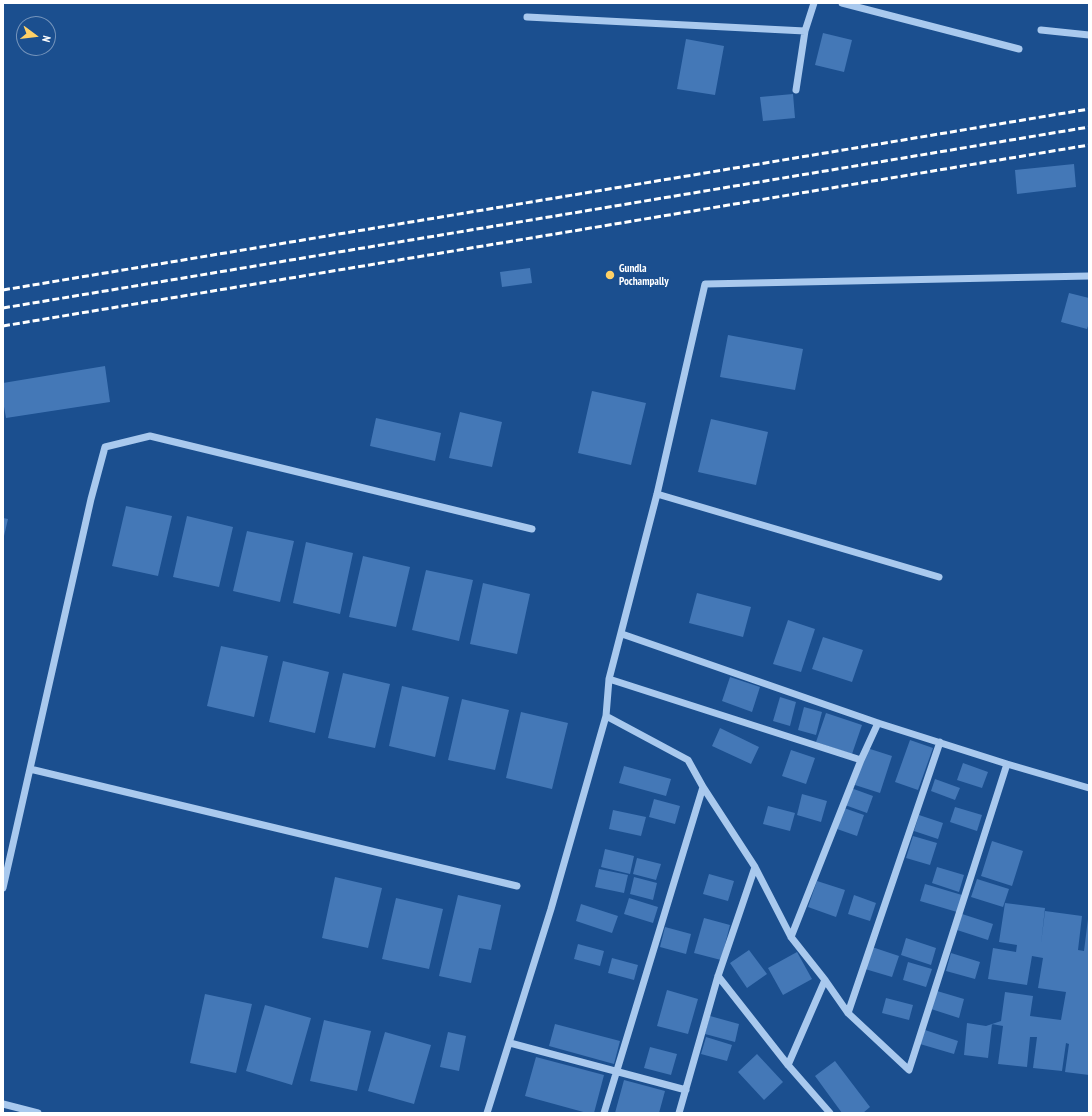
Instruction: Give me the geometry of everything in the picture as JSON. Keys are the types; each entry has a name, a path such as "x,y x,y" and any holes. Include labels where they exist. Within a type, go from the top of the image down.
{"street":[{"path":"796,90 806,31 814,3"},
{"path":"842,3 1019,49"},
{"path":"527,17 806,31"},
{"path":"1042,30 1089,35"},
{"path":"488,1113 551,909 606,716 609,679 622,634 657,494 705,284 1089,276"},
{"path":"3,888 91,499 105,447 150,436 532,529"},
{"path":"657,494 939,577"},
{"path":"622,634 878,723 1007,764 1089,788"},
{"path":"609,679 861,760"},
{"path":"606,716 688,760 703,787 755,867 791,937 848,1012 909,1070 1007,764"},
{"path":"791,937 861,760 878,723"},
{"path":"848,1012 940,742"},
{"path":"30,769 517,886"},
{"path":"604,1113 703,787"},
{"path":"678,1113 686,1090 718,976 755,867"},
{"path":"718,976 788,1065 830,1113"},
{"path":"788,1065 825,980"},
{"path":"510,1043 686,1090"},
{"path":"3,1104 38,1113"}],"building":[{"path":"823,33 852,40 844,72 815,65"},
{"path":"686,39 724,46 715,95 677,89"},
{"path":"793,94 795,118 763,121 760,97"},
{"path":"1074,164 1076,187 1017,194 1015,170"},
{"path":"530,268 532,283 502,287 500,272"},
{"path":"1069,293 1089,298 1089,323 1087,329 1061,322"},
{"path":"728,335 803,349 795,390 720,377"},
{"path":"105,366 110,402 6,418 3,401 3,383"},
{"path":"592,391 646,403 631,465 578,453"},
{"path":"460,412 502,422 492,467 449,458"},
{"path":"376,418 441,433 435,461 370,446"},
{"path":"711,419 768,432 756,485 698,472"},
{"path":"126,506 172,516 158,576 112,566"},
{"path":"187,516 233,527 219,587 173,577"},
{"path":"3,518 8,519 4,536 3,536"},
{"path":"247,531 294,541 280,602 233,591"},
{"path":"306,542 353,553 340,614 293,603"},
{"path":"363,556 410,567 396,627 349,617"},
{"path":"426,570 473,580 459,641 412,630"},
{"path":"483,583 530,594 517,654 470,644"},
{"path":"697,593 751,607 743,637 689,623"},
{"path":"788,620 815,629 801,672 773,664"},
{"path":"823,637 863,650 852,682 812,669"},
{"path":"221,646 268,656 254,717 207,706"},
{"path":"283,661 329,672 315,733 269,722"},
{"path":"343,673 390,684 375,748 328,738"},
{"path":"730,677 760,687 752,712 722,701"},
{"path":"402,686 449,697 435,757 389,746"},
{"path":"780,697 796,702 790,726 773,721"},
{"path":"462,699 509,710 495,770 448,760"},
{"path":"804,707 822,712 816,735 798,730"},
{"path":"521,712 568,723 552,789 506,778"},
{"path":"826,713 862,725 852,754 816,742"},
{"path":"720,728 759,747 751,764 712,746"},
{"path":"910,740 933,748 918,790 895,782"},
{"path":"867,748 892,756 880,793 855,785"},
{"path":"791,750 815,758 806,784 782,776"},
{"path":"963,763 988,772 982,788 957,780"},
{"path":"624,766 671,779 666,796 619,783"},
{"path":"935,779 960,788 955,800 931,791"},
{"path":"851,788 873,796 867,813 845,805"},
{"path":"802,794 827,801 821,822 797,815"},
{"path":"654,799 680,806 675,824 649,817"},
{"path":"768,806 795,813 790,831 763,824"},
{"path":"955,807 982,815 977,831 950,822"},
{"path":"844,808 864,815 857,836 837,829"},
{"path":"613,810 646,817 641,836 609,829"},
{"path":"919,815 943,823 938,839 914,831"},
{"path":"913,836 937,843 930,865 906,858"},
{"path":"992,841 1023,851 1012,886 981,876"},
{"path":"605,849 634,856 630,874 601,867"},
{"path":"637,858 661,864 656,880 633,874"},
{"path":"937,867 964,875 959,892 932,883"},
{"path":"599,869 628,875 624,893 595,887"},
{"path":"709,874 734,881 728,901 703,894"},
{"path":"335,877 382,888 368,948 322,938"},
{"path":"634,877 657,883 653,900 630,894"},
{"path":"977,879 1009,889 1003,907 971,897"},
{"path":"817,881 845,890 836,917 808,907"},
{"path":"925,884 962,895 957,912 920,901"},
{"path":"458,895 501,905 491,950 479,948 471,983 439,976"},
{"path":"854,895 876,903 870,921 848,914"},
{"path":"396,898 443,909 429,969 382,959"},
{"path":"629,898 658,907 653,923 624,914"},
{"path":"1005,903 1045,908 1041,944 1045,911 1082,916 1078,950 1084,951 1089,919 1089,1075 1065,1072 1069,1044 1066,1043 1062,1071 1033,1068 1037,1037 1030,1037 1027,1067 998,1064 1003,1026 992,1024 1001,1021 1005,992 1033,996 1030,1016 1061,1020 1066,992 1038,988 1043,958 1032,956 1027,985 988,979 993,948 1016,952 1017,945 999,942"},
{"path":"581,904 618,916 612,933 576,921"},
{"path":"962,914 993,924 988,940 957,930"},
{"path":"704,918 730,925 721,960 694,953"},
{"path":"665,927 691,934 686,954 660,947"},
{"path":"906,938 936,948 931,965 901,955"},
{"path":"578,944 604,951 600,966 574,959"},
{"path":"872,947 899,956 892,977 865,969"},
{"path":"749,950 767,974 747,988 730,963"},
{"path":"797,952 812,979 783,995 768,968"},
{"path":"951,953 980,962 975,979 946,971"},
{"path":"612,958 638,965 634,980 608,973"},
{"path":"908,962 932,969 926,987 903,980"},
{"path":"667,990 698,999 688,1034 657,1026"},
{"path":"937,991 964,999 959,1018 931,1009"},
{"path":"205,994 252,1004 236,1073 190,1063"},
{"path":"886,998 913,1005 909,1020 882,1013"},
{"path":"265,1005 311,1018 292,1085 246,1071"},
{"path":"710,1016 739,1024 735,1042 705,1034"},
{"path":"324,1020 371,1031 357,1091 310,1081"},
{"path":"967,1023 986,1026 992,1024 988,1058 964,1055"},
{"path":"555,1024 620,1041 614,1064 549,1046"},
{"path":"925,1030 958,1041 954,1054 920,1044"},
{"path":"385,1032 431,1045 414,1104 368,1091"},
{"path":"448,1032 466,1036 459,1071 440,1067"},
{"path":"706,1037 732,1045 727,1061 701,1054"},
{"path":"650,1047 677,1054 671,1075 644,1068"},
{"path":"757,1054 783,1082 764,1100 738,1072"},
{"path":"536,1057 604,1075 594,1113 587,1113 525,1096"},
{"path":"835,1061 870,1107 863,1113 842,1113 815,1076"},
{"path":"624,1080 665,1091 659,1113 615,1113"}],"railway":[{"path":"3,290 1089,109"},
{"path":"3,308 1089,127"},
{"path":"3,326 1089,145"}],"place":[{"name":"Gundla Pochampally","path":"610,275"}]}
